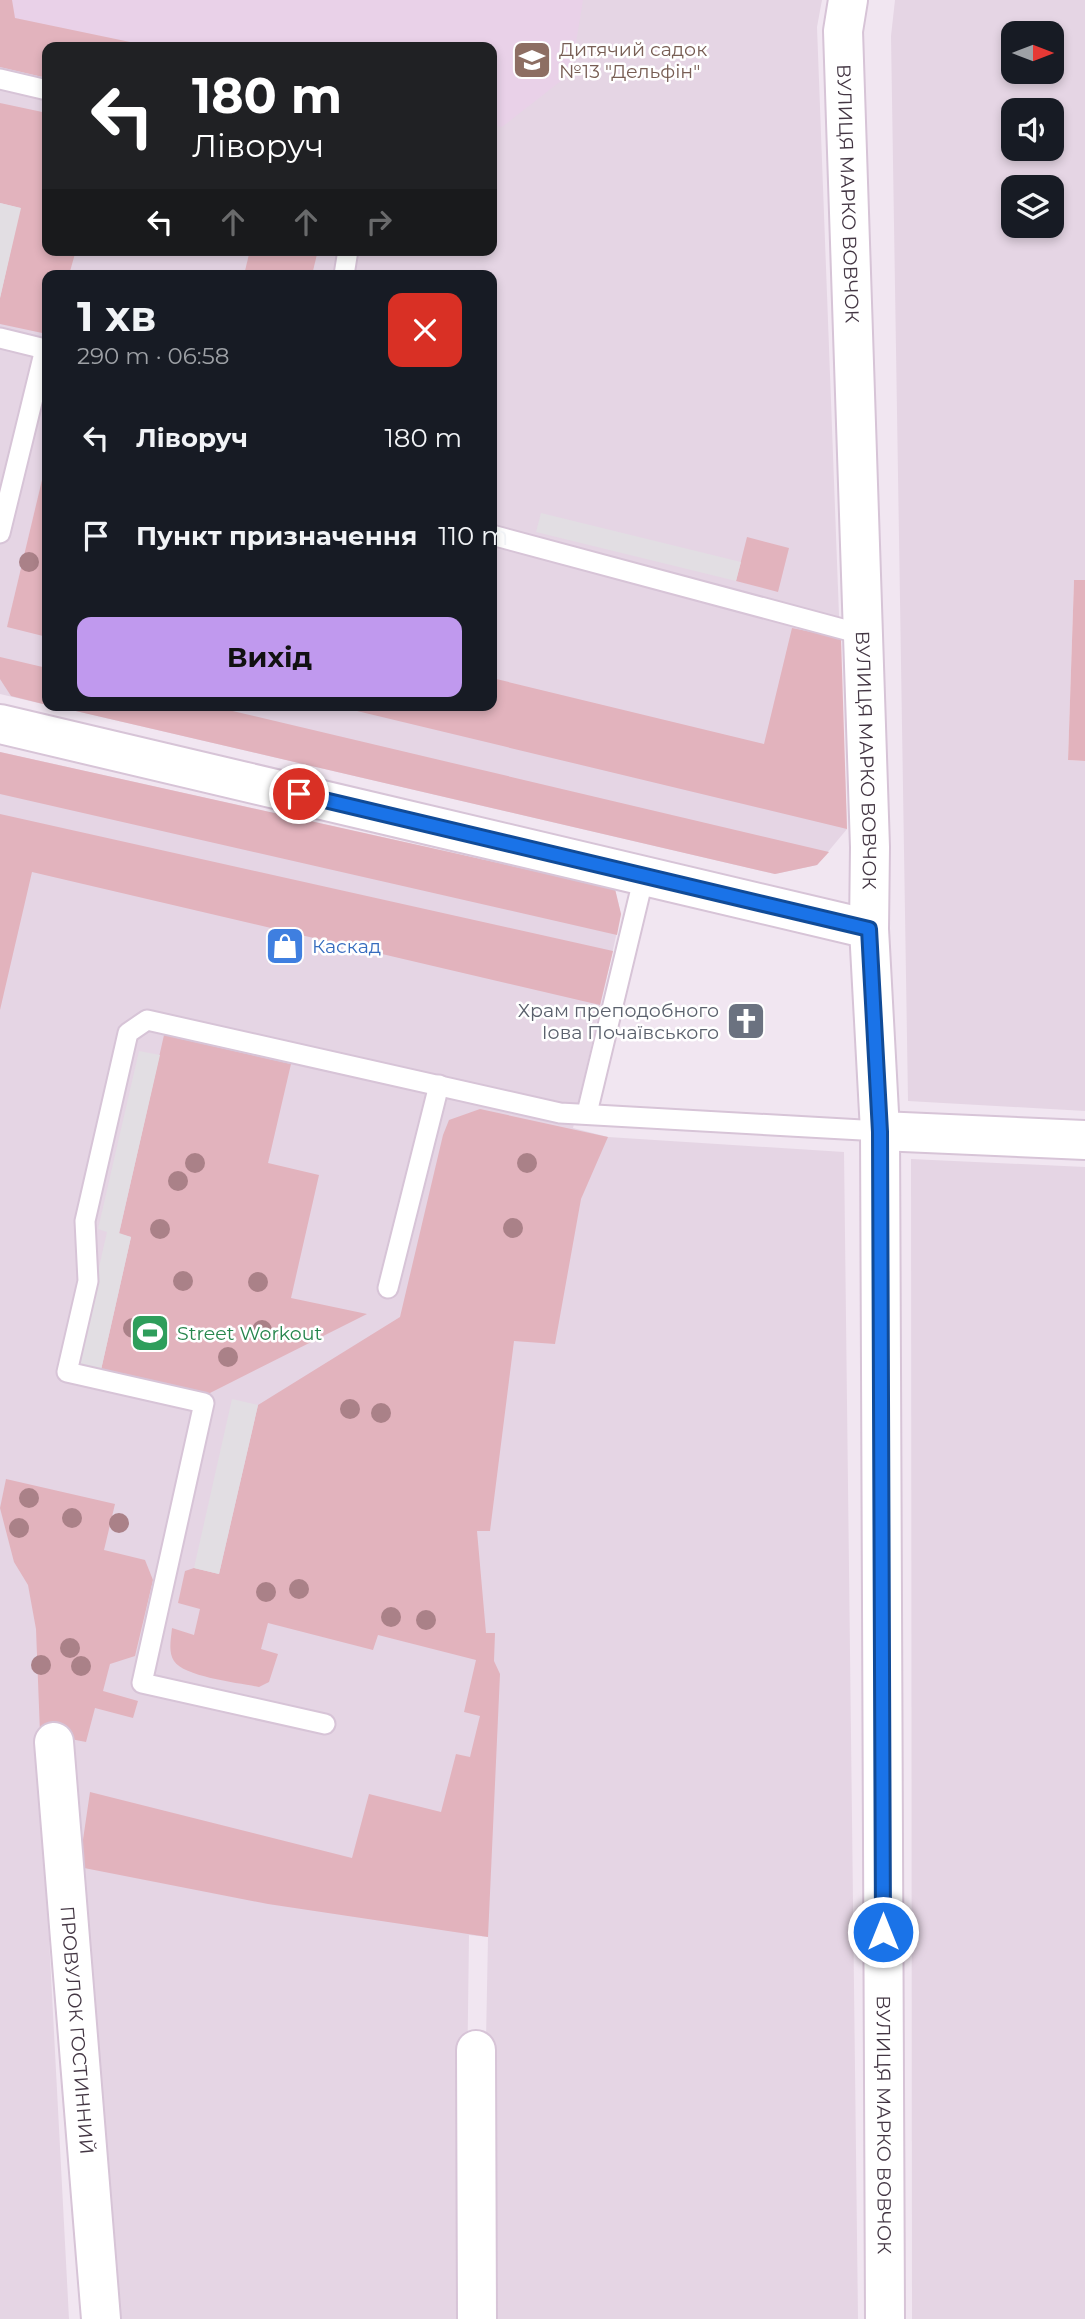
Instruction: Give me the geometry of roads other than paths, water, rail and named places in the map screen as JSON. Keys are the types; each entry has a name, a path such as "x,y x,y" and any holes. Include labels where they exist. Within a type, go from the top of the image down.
{"street":[{"name":"ВУЛИЦЯ МАРКО ВОВЧОК","path":"848,0 843,31 870,847 869,929 880,1132 885,2319"},
{"path":"0,724 869,929"},
{"path":"880,1132 1085,1140"},
{"name":"ПРОВУЛОК ГОСТИННИЙ","path":"54,1742 101,2319"},
{"path":"476,2050 477,2319"}],"lane":[{"path":"0,79 42,89"},
{"path":"0,338 42,348"},
{"path":"0,533 42,361"},
{"path":"497,536 861,634"},
{"path":"587,1113 644,876"},
{"path":"325,1724 142,1683 205,1404 67,1372 88,1281 85,1221 128,1034 147,1020 560,1112 880,1132"},
{"path":"388,1288 439,1085"}],"place":[{"name":"Дитячий садок №13 \"Дельфін\"","path":"532,60"},
{"name":"Каскад","path":"285,946"},
{"name":"Храм преподобного Іова Почаївського","path":"746,1021"},
{"name":"Street Workout","path":"150,1333"}]}
